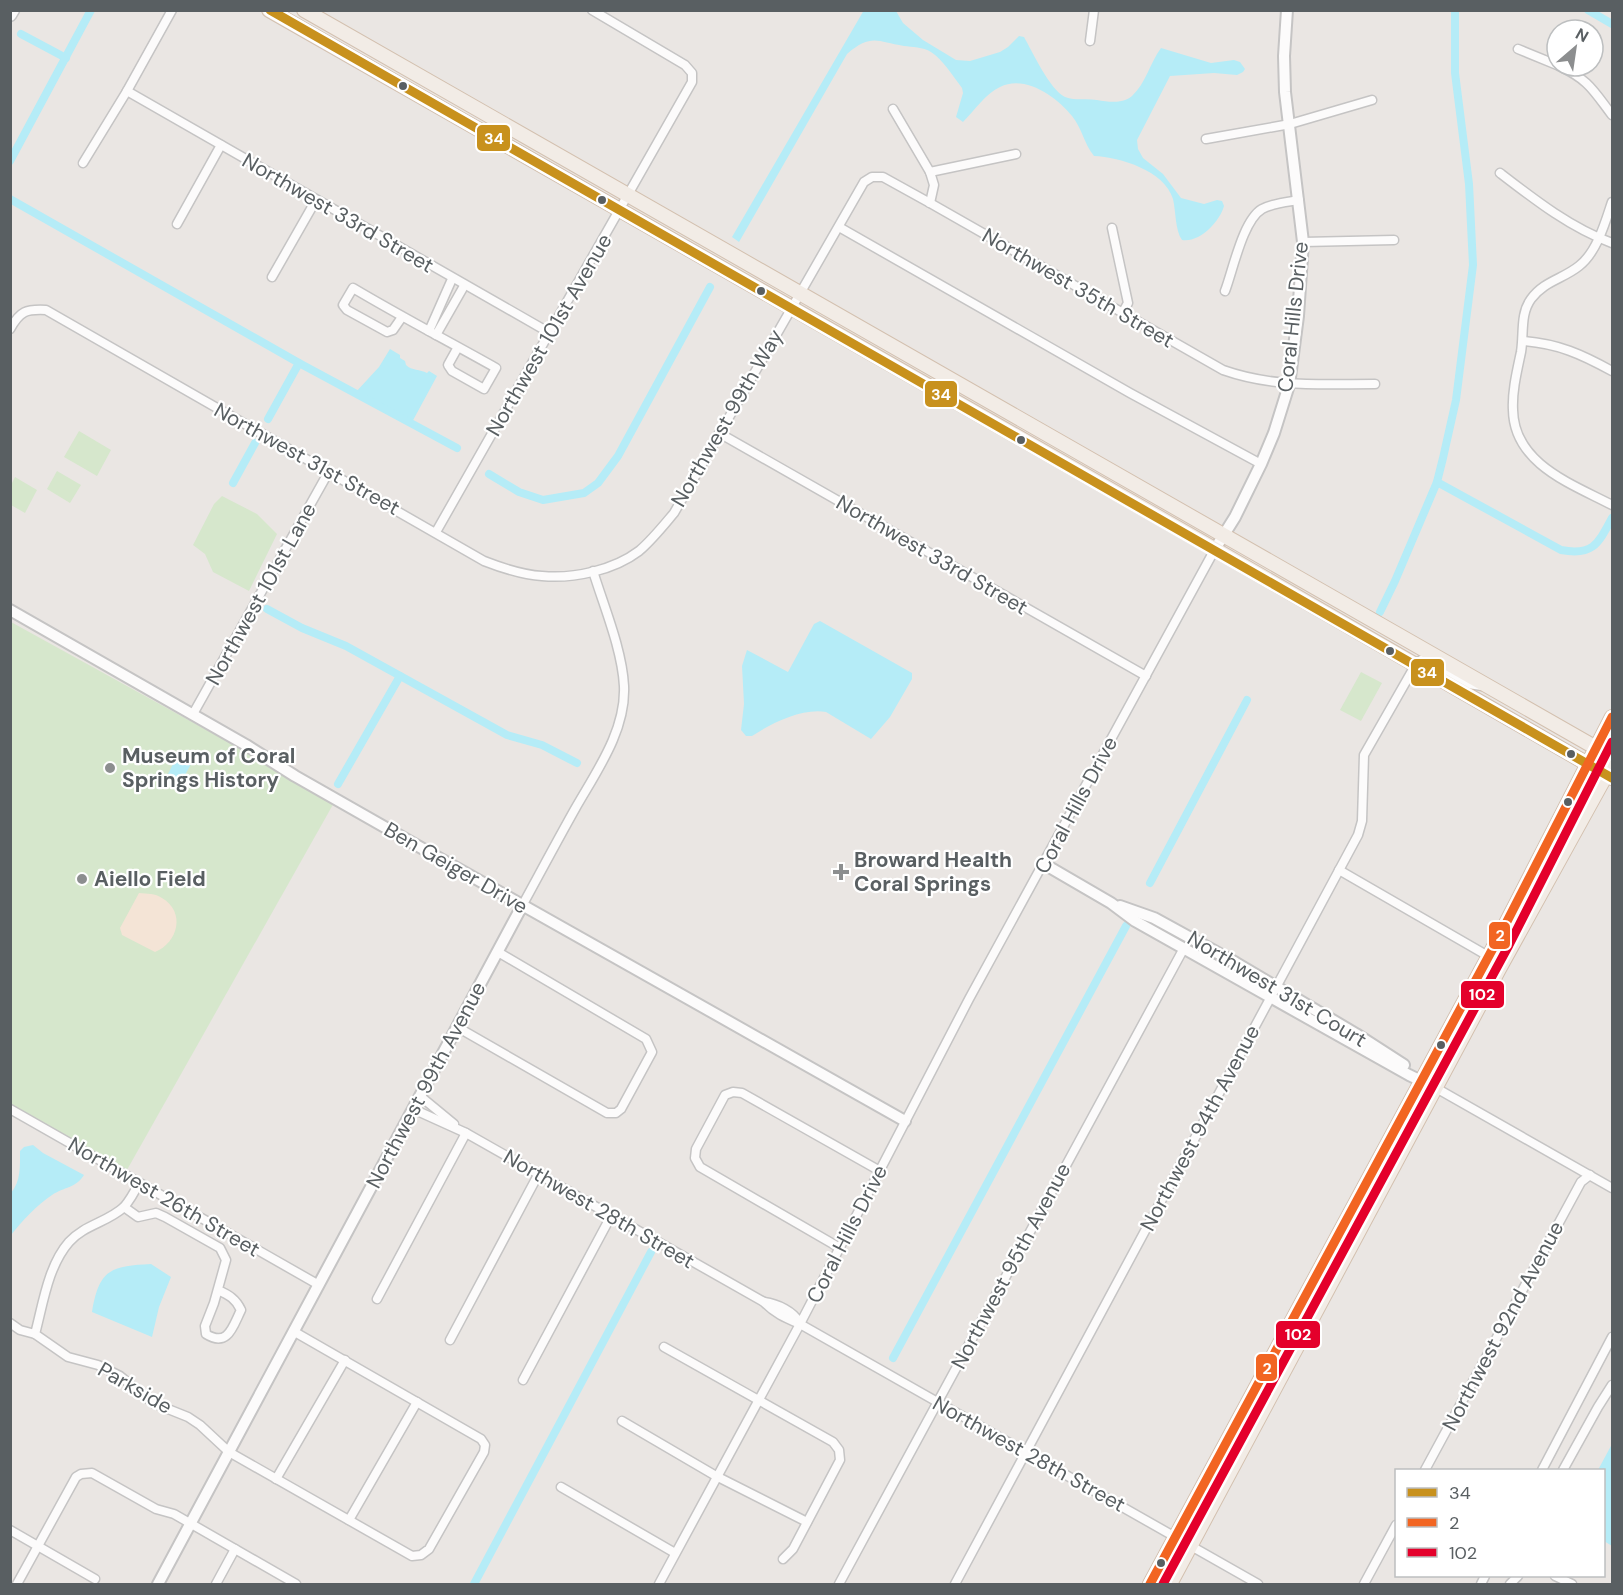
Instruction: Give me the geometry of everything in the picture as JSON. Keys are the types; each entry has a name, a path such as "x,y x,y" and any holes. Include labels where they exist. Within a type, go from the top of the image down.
{"main road":[{"path":"10,15 13,10"},
{"path":"269,10 1588,763 1611,772 1496,975 1170,1584"},
{"path":"304,10 1612,757"},
{"path":"374,71 407,79 422,77"},
{"path":"412,92 425,87 464,102"},
{"path":"934,389 967,399 1002,418 1017,417"},
{"path":"1010,431 1020,429 1053,437"},
{"path":"1355,629 1379,634 1407,650 1423,650"},
{"path":"1150,1584 1498,939 1612,717"},
{"path":"1496,975 1498,939"},
{"path":"1488,956 1496,975"},
{"path":"1311,1322 1311,1301 1326,1258"},
{"path":"1291,1359 1302,1319 1302,1301"}],"street":[{"path":"83,164 127,92 172,10"},
{"name":"Northwest 101st Avenue","path":"436,532 692,82 692,73 686,65 592,10"},
{"path":"1090,41 1094,10"},
{"name":"Coral Hills Drive","path":"659,1584 800,1324 965,1008 1224,535 1261,464 1274,433 1289,385 1298,316 1303,242 1285,92 1284,56 1287,10"},
{"path":"1518,49 1545,60"},
{"path":"1582,78 1593,87 1612,116"},
{"name":"Northwest 33rd Street","path":"127,92 550,333"},
{"path":"1206,139 1290,124 1372,100"},
{"path":"893,109 930,172 934,185 930,203"},
{"path":"177,224 221,145"},
{"path":"930,172 1016,154"},
{"path":"1500,173 1534,200 1599,238 1612,243"},
{"name":"Northwest 35th Street","path":"872,177 883,177 1223,370 1247,378 1289,385 1375,384"},
{"name":"Northwest 99th Way","path":"593,571 617,564 639,551 674,513 864,182 872,177"},
{"path":"272,276 316,200"},
{"path":"1226,291 1246,230 1255,215 1269,206 1299,200"},
{"path":"1612,202 1590,256 1578,267 1543,285 1529,301 1522,322 1523,341 1516,375 1513,410 1516,431 1527,451 1543,468 1612,506"},
{"path":"838,227 1130,393 1261,464"},
{"path":"1112,228 1128,303 1123,312"},
{"path":"1303,242 1394,240"},
{"path":"432,333 452,279"},
{"path":"432,333 464,285"},
{"path":"402,317 393,330 387,332 347,310 343,305 352,288 496,368 484,389 452,371 448,365 458,347"},
{"name":"Northwest 31st Street","path":"10,329 17,316 30,309 46,310 484,561 517,573 543,577 593,571"},
{"path":"1523,341 1543,343 1578,352 1612,371"},
{"name":"Northwest 33rd Street","path":"719,433 1146,676"},
{"name":"Northwest 101st Lane","path":"194,714 328,473"},
{"name":"Northwest 99th Avenue","path":"158,1584 603,759 616,730 622,709 624,689 622,667 593,571"},
{"name":"Ben Geiger Drive","path":"10,610 194,714 295,776 522,906 905,1121"},
{"path":"1416,664 1421,660 1429,660 1468,684 1491,688"},
{"name":"Northwest 94th Avenue","path":"955,1584 1360,830 1364,755 1416,664"},
{"name":"Northwest 31st Court","path":"1044,864 1111,903 1135,921 1184,948 1356,1034 1436,1088 1612,1188"},
{"path":"1339,870 1488,956"},
{"name":"Northwest 31st Court","path":"1111,903 1141,912 1178,930 1236,963 1273,992"},
{"name":"Northwest 95th Avenue","path":"839,1584 1184,948"},
{"path":"457,1027 607,1113 616,1113 621,1109 652,1052 646,1039 498,952"},
{"path":"840,1248 700,1167 695,1158 696,1149 726,1095 733,1092 742,1093 880,1171"},
{"name":"Northwest 28th Street","path":"420,1096 466,1133"},
{"name":"Northwest 26th Street","path":"10,1109 319,1285"},
{"name":"Northwest 28th Street","path":"413,1109 466,1133 764,1302 786,1310 796,1316 800,1324 1258,1584"},
{"path":"377,1299 466,1133"},
{"path":"1580,1170 1581,1182"},
{"path":"450,1340 538,1175"},
{"name":"Northwest 92nd Avenue","path":"1426,1469 1581,1182 1590,1175"},
{"path":"35,1334 51,1275 64,1249 80,1233 124,1207 139,1183"},
{"path":"124,1207 138,1217 156,1213 220,1248 226,1260 205,1326 206,1334 220,1339 228,1335 241,1310 238,1302 218,1290"},
{"path":"523,1380 611,1216"},
{"name":"Parkside","path":"10,1323 20,1330 35,1334 68,1357 84,1360 120,1376 153,1403 189,1418 230,1452 412,1556 421,1555 429,1549 484,1452 485,1445 481,1439 417,1402"},
{"path":"294,1330 417,1402 349,1521"},
{"path":"1543,1469 1612,1337"},
{"path":"663,1347 833,1442 839,1450 840,1460 793,1549 783,1559"},
{"path":"276,1479 345,1360"},
{"path":"1564,1469 1612,1385"},
{"path":"622,1421 716,1476 807,1522"},
{"path":"17,1584 76,1477 92,1473 156,1509 174,1514 296,1584"},
{"path":"561,1488 675,1553"},
{"path":"1364,1584 1395,1527"},
{"path":"10,1530 95,1579"},
{"path":"216,1584 235,1549"}],"green space":[{"path":"79,431 111,450 97,476 64,457"},
{"path":"57,471 81,485 70,503 47,489"},
{"path":"15,477 37,490 25,513 11,505 11,485"},
{"path":"222,496 257,514 277,534 249,591 213,572 205,554 193,545 214,504"},
{"path":"11,622 335,801 123,1177 11,1112"},
{"path":"1361,672 1382,683 1361,721 1340,710"}],"sand":[{"path":"139,893 154,894 162,898 170,904 174,911 176,927 174,935 163,948 155,952 122,935 120,928"}],"water":[{"path":"864,10 896,11 903,23 923,40 956,60 970,61 1000,52 1019,36 1024,37 1053,87 1065,97 1073,99 1116,102 1128,99 1141,85 1161,48 1211,63 1234,60 1240,62 1245,69 1237,75 1214,73 1170,76 1137,140 1138,149 1143,158 1163,174 1181,198 1204,204 1217,200 1222,201 1224,206 1222,212 1214,224 1202,235 1182,240 1177,226 1173,199 1161,181 1140,167 1116,159 1094,156 1072,116 1049,95 1030,85 1020,83 1000,87 980,103 963,122 956,117 963,93 962,88 948,68 935,55 921,48 869,41 847,54 739,242 732,237"},
{"path":"390,349 400,355 408,367 427,373 429,371 437,376 411,424 355,393 379,367"},
{"path":"820,621 912,673 912,679 890,717 871,739 826,712 817,711 797,714 752,736 746,736 741,730 744,704 742,666 747,650 788,672 814,624"},
{"path":"177,756 191,764 179,786 166,778"},
{"path":"33,1145 43,1153 84,1175 70,1187 56,1192 41,1204 11,1235 11,1193 18,1178 20,1151 24,1147"},
{"path":"151,1264 171,1277 159,1307 152,1337 92,1312 99,1287 103,1278 109,1273 126,1266"},
{"path":"1612,1444 1612,1546 1605,1542 1605,1469 1599,1469"}],"waterway":[{"path":"10,161 91,10"},
{"path":"1380,612 1437,482 1456,400 1473,265 1469,184 1455,73 1455,10"},
{"path":"1588,10 1612,24"},
{"path":"21,34 66,58"},
{"path":"10,199 299,363 457,448"},
{"path":"489,474 519,492 543,500 584,493 598,483 618,456 710,287"},
{"path":"268,419 299,363"},
{"path":"233,483 255,443"},
{"path":"1437,482 1561,550 1580,551 1593,546 1603,535 1612,518"},
{"path":"267,609 302,628 346,646 507,735 542,745 577,763"},
{"path":"338,784 400,676"},
{"path":"1150,883 1247,700"},
{"path":"893,1358 1126,926"},
{"path":"474,1584 651,1252"}],"transit line":[{"name":"34","path":"270,10 1612,778"},
{"name":"2","path":"1150,1584 1498,939 1612,717"},
{"name":"102","path":"1163,1584 1509,945 1612,742"}],"place":[{"name":"Museum of Coral Springs History","path":"110,768"},
{"name":"Broward Health Coral Springs","path":"841,872"},
{"name":"Aiello Field","path":"82,879"}]}
